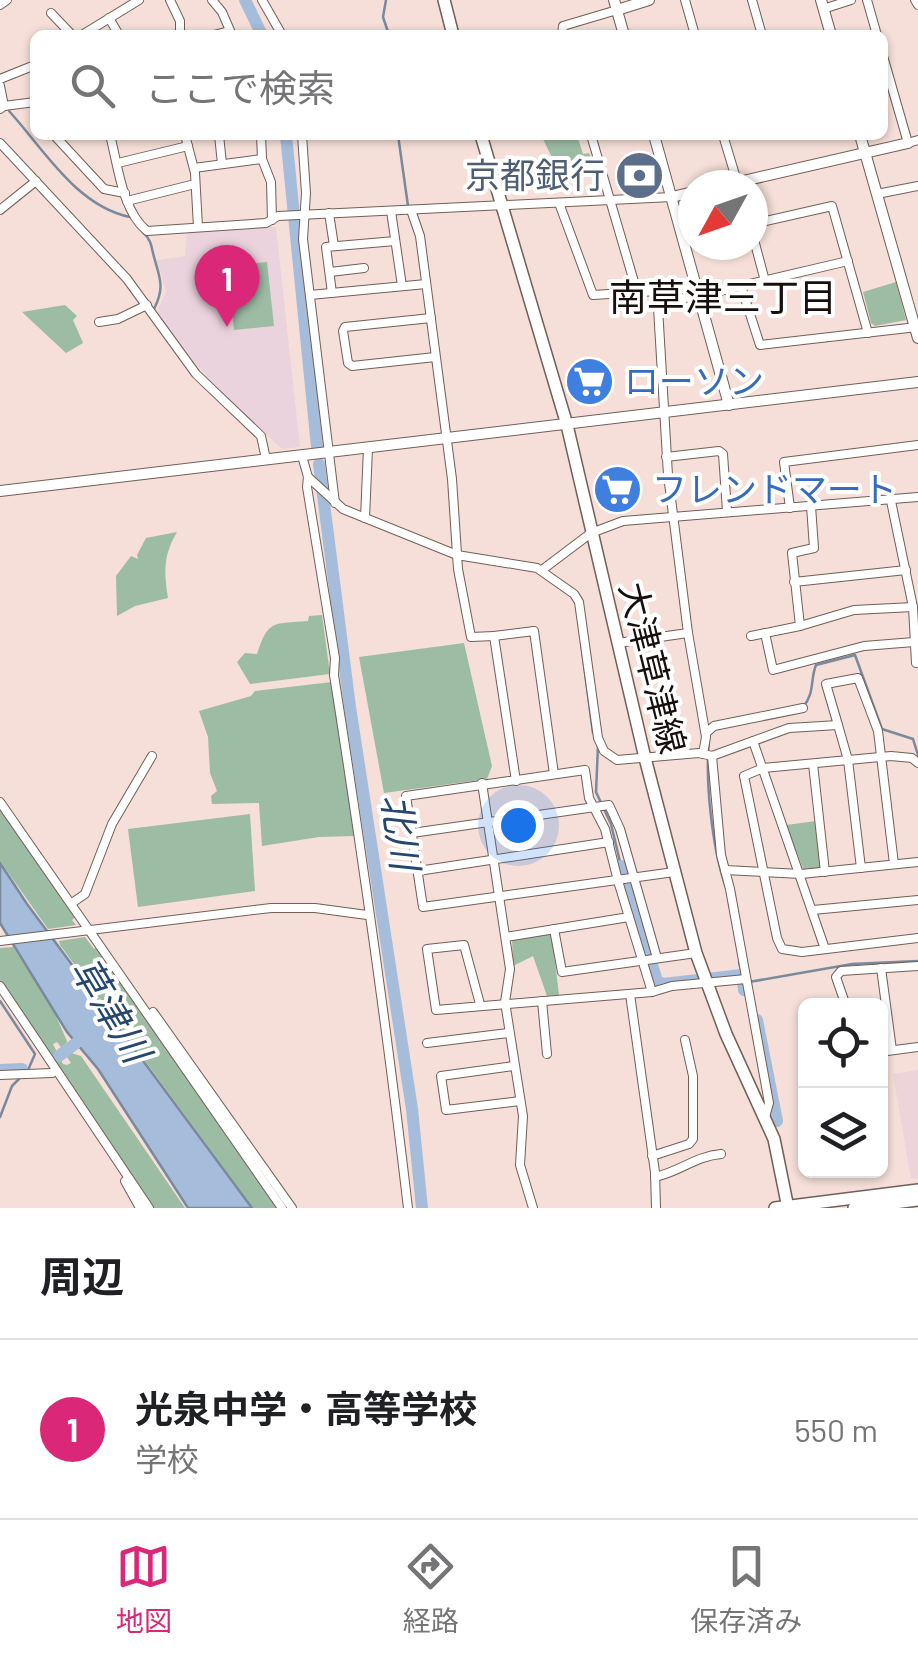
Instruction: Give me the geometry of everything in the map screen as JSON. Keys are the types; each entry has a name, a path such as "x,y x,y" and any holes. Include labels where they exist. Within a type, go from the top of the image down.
{"main road":[{"path":"444,0 451,30"},
{"name":"大津草津線","path":"483,140 567,425 696,952 726,1034 778,1154 784,1208 918,1190"},
{"path":"854,1208 918,1200"}],"street":[{"path":"0,5 8,0"},
{"path":"90,30 139,0"},
{"path":"170,0 178,13 180,30"},
{"path":"212,0 229,30"},
{"path":"262,0 279,30"},
{"path":"563,30 564,26 616,5 649,0"},
{"path":"685,0 694,30"},
{"path":"752,0 761,30"},
{"path":"830,30 822,5 851,0"},
{"path":"866,0 875,30"},
{"path":"616,5 623,30"},
{"path":"51,13 67,30"},
{"path":"109,18 116,30"},
{"path":"30,67 0,82 2,107 30,103"},
{"path":"768,176 913,141 888,70"},
{"path":"59,140 104,189 126,197 195,184"},
{"path":"111,140 126,197 142,228 147,230 304,214 678,195"},
{"path":"186,140 194,168 198,227"},
{"path":"220,140 222,164"},
{"path":"260,140 275,218"},
{"path":"302,140 310,295 333,501"},
{"path":"592,140 637,292"},
{"path":"655,140 729,406"},
{"path":"725,140 731,170"},
{"path":"741,286 760,345 868,332 917,331 861,140"},
{"path":"0,143 127,278 196,374 261,436 266,460"},
{"path":"118,163 188,146"},
{"path":"194,168 262,159"},
{"path":"0,210 36,181"},
{"path":"877,194 918,186"},
{"path":"559,203 593,295 655,290 666,457 688,633 725,870 769,1103 765,1118"},
{"path":"768,221 832,206 868,332"},
{"path":"411,210 420,236 470,636 534,631 554,774"},
{"path":"391,211 402,286"},
{"path":"329,213 334,246"},
{"path":"332,293 326,247 396,241"},
{"path":"759,260 765,281"},
{"path":"657,302 700,296 848,261"},
{"path":"330,272 364,268"},
{"path":"310,295 426,284"},
{"path":"99,322 118,319 146,305"},
{"path":"431,318 343,331 348,363 352,366 435,358"},
{"path":"0,491 918,382"},
{"path":"790,508 784,462 918,445"},
{"path":"365,518 368,448"},
{"path":"666,457 719,451 723,454 727,511"},
{"path":"306,455 307,487 363,858 367,916 379,977 408,1208"},
{"path":"309,478 333,501 365,518 458,555 542,570 574,594 601,745 617,760 708,755 789,728 838,726"},
{"path":"542,570 591,533 623,521 918,497"},
{"path":"890,500 913,607 916,663"},
{"path":"800,626 792,553 814,548 811,506"},
{"path":"794,582 906,570"},
{"path":"751,636 854,610 913,607"},
{"path":"618,642 688,633"},
{"path":"765,633 773,670 864,646 914,642"},
{"path":"494,636 516,780"},
{"path":"860,868 848,760 826,684 858,678 878,731 894,864"},
{"path":"706,734 714,726 803,708"},
{"path":"753,741 825,948"},
{"path":"72,903 85,894 112,824 152,756"},
{"path":"918,762 912,758 882,757 763,768 744,776 782,949 802,952 918,938"},
{"path":"813,764 825,872"},
{"path":"650,959 629,917 618,881 609,842 585,770 406,796 423,907 501,898 618,881 674,872"},
{"path":"482,784 510,969 505,1002 523,1116 520,1165 533,1208"},
{"path":"0,802 277,1194 292,1208"},
{"path":"412,832 609,806 616,816 632,878 650,959 652,992"},
{"path":"418,871 609,842"},
{"path":"725,870 801,874 918,862"},
{"path":"812,910 918,900"},
{"path":"0,941 271,908 315,908 367,916"},
{"path":"506,936 629,917"},
{"path":"554,929 562,972 696,952"},
{"path":"480,1004 464,946 428,949 436,1010 652,992 672,986 746,979"},
{"path":"844,998 837,974 854,968 918,966"},
{"path":"882,968 892,1050"},
{"path":"0,986 145,1208"},
{"path":"0,994 145,1208"},
{"path":"630,994 656,1208"},
{"path":"542,1002 547,1054"},
{"path":"426,1043 508,1033"},
{"path":"652,1156 690,1144 693,1139 693,1076 684,1040"},
{"path":"888,1051 918,1047"},
{"path":"514,1066 442,1076 446,1110 520,1101"},
{"path":"0,1075 52,1073"},
{"path":"655,1177 678,1171 700,1157 721,1154"},
{"path":"277,1194 282,1208"}],"shaded area":[{"path":"276,227 300,447 282,449 218,390 157,312 166,291 157,260 185,256 187,230"},
{"path":"918,1070 918,1178 911,1179 893,1074"}],"green space":[{"path":"543,140 579,140 583,154 589,153 594,164 560,174"},
{"path":"267,262 274,326 234,330 227,266"},
{"path":"896,282 906,320 875,326 863,292"},
{"path":"65,305 77,316 73,320 83,343 66,353 22,312"},
{"path":"177,532 166,564 168,598 135,606 117,616 116,576 131,556 138,559 146,538"},
{"path":"322,615 330,674 250,684 237,662 245,653 257,654 269,629"},
{"path":"464,643 492,766 487,779 384,793 359,657"},
{"path":"332,682 355,836 262,846 259,803 212,804 211,796 217,791 210,773 208,737 199,711 251,696 255,691"},
{"path":"0,808 77,916 72,920 76,925 48,929 0,861"},
{"path":"250,814 255,891 138,907 128,829"},
{"path":"816,821 821,866 804,871 786,825"},
{"path":"552,936 559,995 547,996 533,956 513,966 512,939"},
{"path":"85,937 94,949 98,946 280,1208 253,1208 59,941"},
{"path":"13,947 53,1009 67,1041 63,1050 57,1042 53,1044 63,1064 71,1063 65,1054 68,1052 81,1056 185,1208 152,1208 0,982 0,948"}],"water":[{"path":"0,863 252,1208 188,1208 98,1069 67,1032 0,923"}],"waterway":[{"name":"北川","path":"245,0 260,30"},
{"path":"386,0 383,17 387,30"},
{"path":"9,111 30,136"},
{"path":"33,140 62,174 93,201 130,217"},
{"name":"北川","path":"286,140 317,447"},
{"path":"399,140 408,206"},
{"path":"144,233 151,244 160,283 154,309"},
{"name":"北川","path":"319,464 350,707 412,1109 422,1208"},
{"path":"581,642 593,733"},
{"path":"803,707 816,665 855,655 882,729 913,739 918,755"},
{"path":"709,741 711,813 725,885"},
{"path":"598,746 596,792 611,824 621,866"},
{"path":"621,866 657,981 663,984 742,975 744,990"},
{"path":"749,982 852,964 918,961"},
{"path":"739,962 742,975"},
{"path":"0,1001 35,1054 28,1070"},
{"path":"757,1020 777,1121"},
{"name":"草津川","path":"59,1056 88,1034"},
{"path":"0,1070 22,1069"},
{"path":"0,1117 12,1086 19,1079"}],"place":[{"name":"京都銀行","path":"640,176"},
{"name":"光泉中学・高等学校","path":"227,327"},
{"name":"ローソン","path":"589,382"},
{"name":"フレンドマート","path":"617,490"}],"district":[{"name":"南草津三丁目","path":"723,298"}]}
